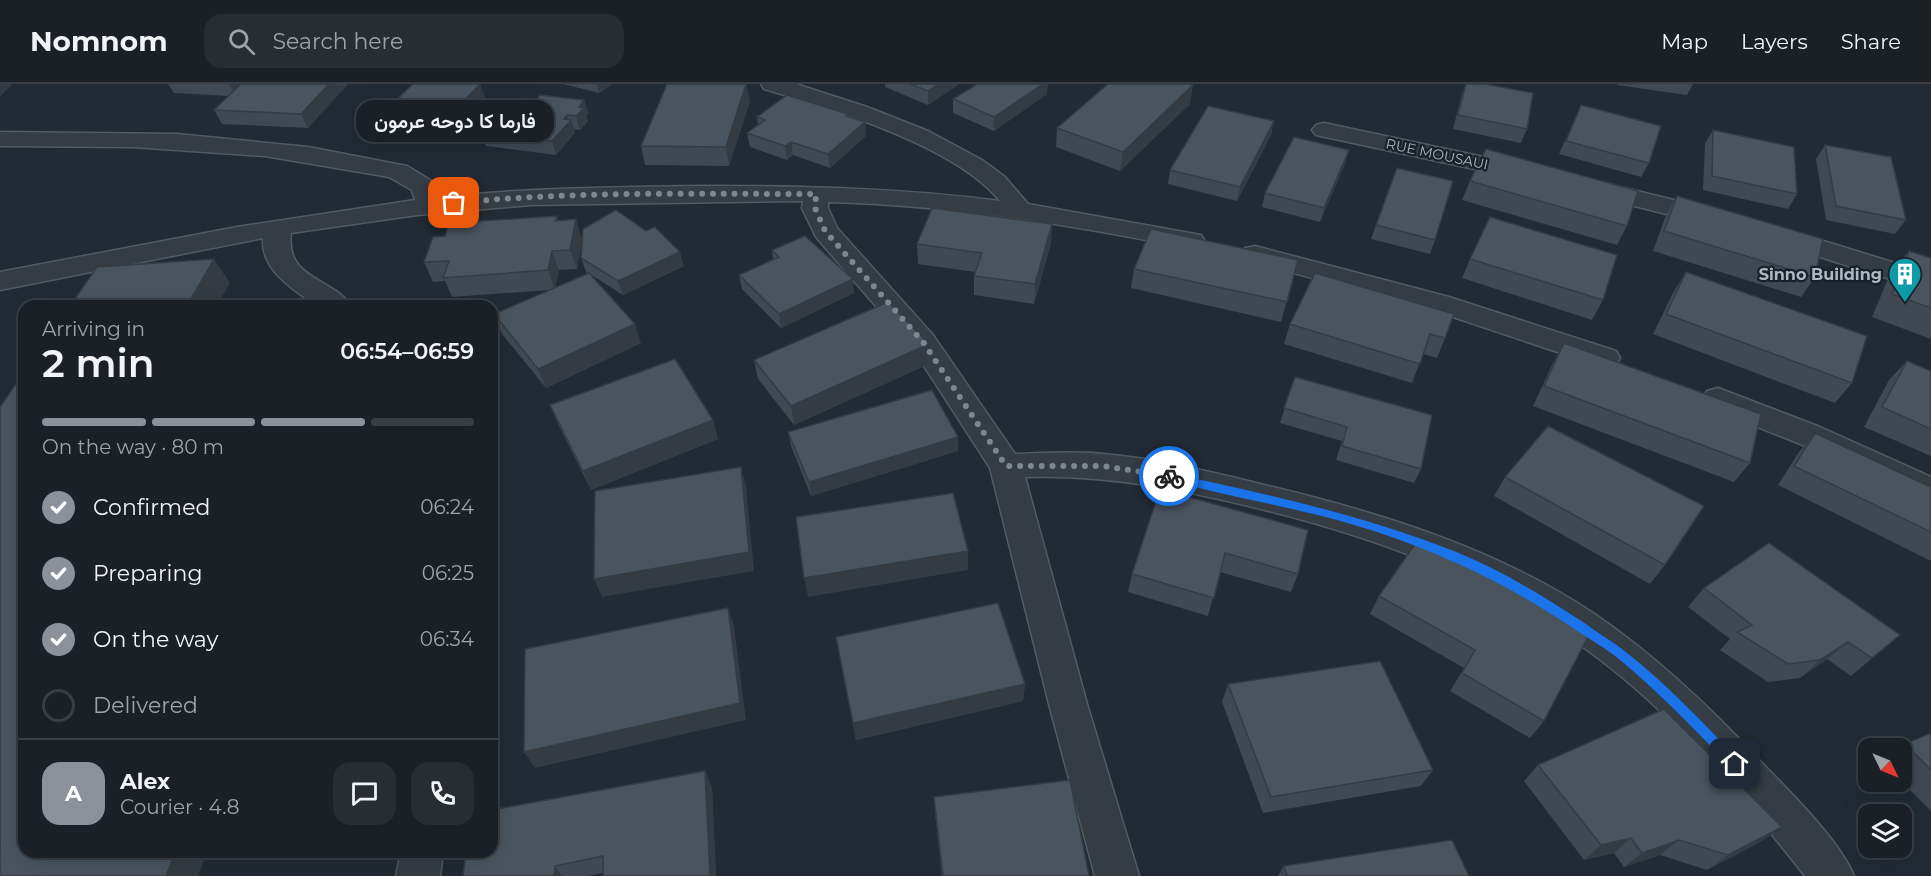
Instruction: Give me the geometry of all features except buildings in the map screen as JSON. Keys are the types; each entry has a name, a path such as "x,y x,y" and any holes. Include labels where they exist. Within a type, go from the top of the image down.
{"street":[{"path":"772,84 840,105 936,146 983,172 999,184 1020,211"},
{"name":"RUE MOUSAUI","path":"1324,130 1560,181 1743,225 1931,283"},
{"path":"0,139 120,138 189,141 328,157 393,171 410,178 420,185 430,206"},
{"path":"816,194 815,208 825,231 923,342 1006,466 1068,704 1117,876"},
{"path":"0,281 192,243 278,229 430,206 528,197 816,194 904,198 1020,211 1226,248 1341,275 1439,303 1631,368"},
{"path":"278,229 277,255 282,264 328,300"},
{"path":"1698,391 1809,435 1931,491"},
{"path":"1006,466 1103,466 1226,488 1354,521 1440,550 1491,573 1586,629 1622,655 1667,694 1766,796 1832,876"},
{"path":"418,876 421,858"}],"way so far":[{"path":"454,203 528,197 618,194 816,194 815,208 825,231 923,342 1006,466 1062,464 1103,466 1169,476"}],"place":[{"name":"فارما كا دوحه عرمون","path":"454,203"},
{"name":"Sinno Building","path":"1905,303"}],"route":[{"path":"1169,476 1291,503 1354,521 1407,538 1491,573 1538,599 1622,655 1667,694 1735,764"}]}
